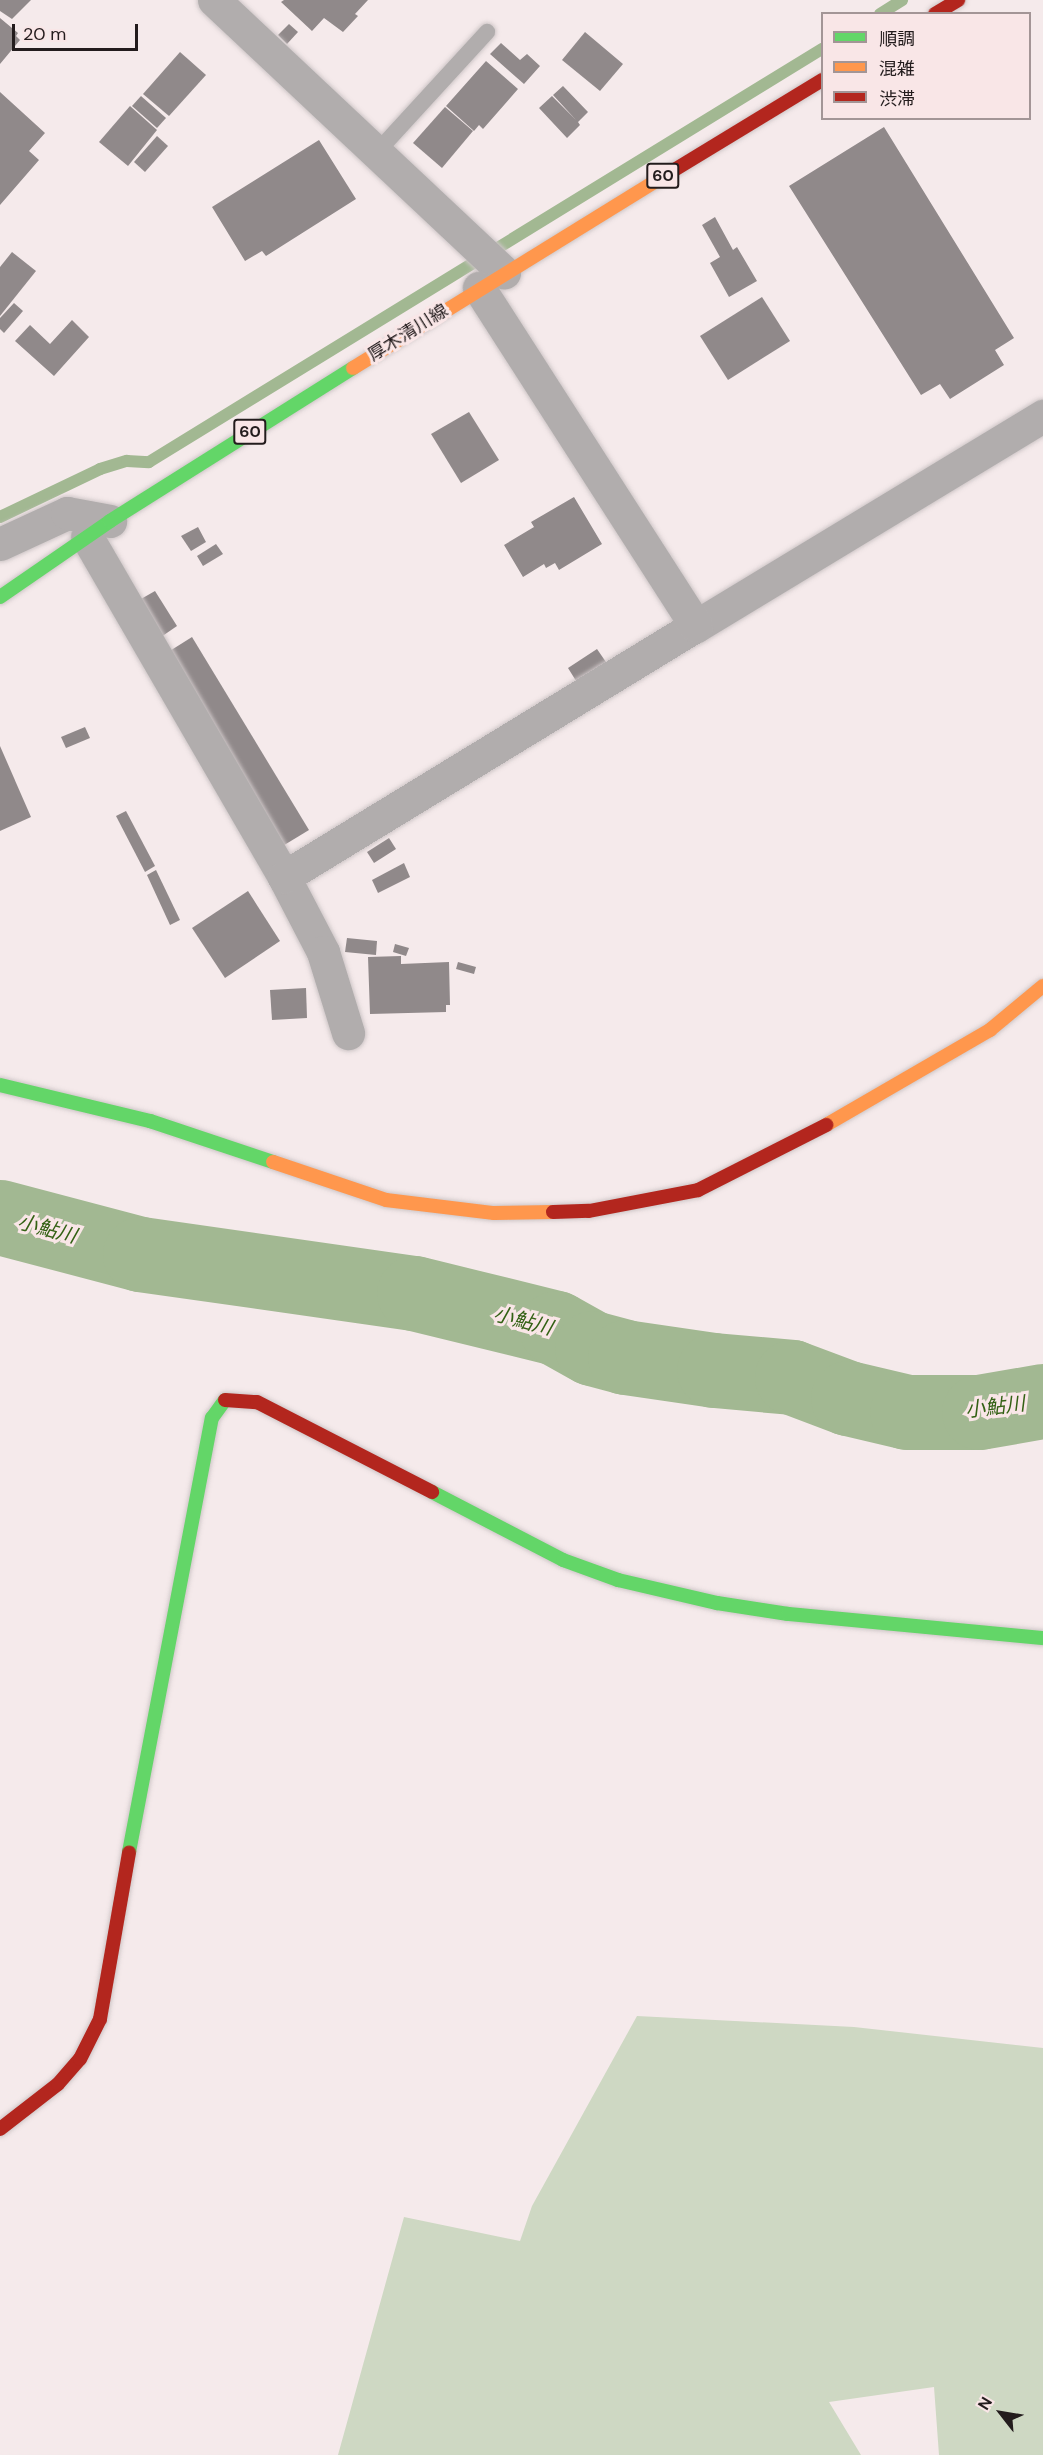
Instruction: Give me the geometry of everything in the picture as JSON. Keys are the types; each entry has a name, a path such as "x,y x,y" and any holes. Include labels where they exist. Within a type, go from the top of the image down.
{"street":[{"path":"214,0 473,243 696,626"},
{"path":"938,12 958,0"},
{"name":"厚木清川線","path":"0,597 98,529 494,276 821,81"},
{"path":"284,877 1043,416"},
{"path":"0,544 68,513 98,529 323,952 348,1033"},
{"path":"0,1085 150,1120 386,1200 494,1214 589,1211 698,1190 842,1117 990,1030 1043,986"},
{"path":"0,2129 58,2084 80,2059 100,2019 123,1883 212,1418 226,1399 257,1402 563,1560 618,1580 717,1604 788,1614 1043,1638"}],"lane":[{"path":"377,152 487,32"}],"green space":[{"path":"637,2016 854,2027 1043,2048 1043,2455 939,2455 934,2387 829,2402 861,2455 338,2455 404,2217 520,2241 532,2206"}],"building":[{"path":"0,0 31,0 12,19 0,11"},
{"path":"284,0 368,0 355,14 358,16 343,32 324,18 312,31 281,2"},
{"path":"0,18 18,33 16,36 20,40 0,64"},
{"path":"289,24 298,32 287,44 278,35"},
{"path":"585,32 623,64 600,91 562,60"},
{"path":"501,43 520,60 527,54 540,66 524,84 490,54"},
{"path":"180,52 206,75 169,116 143,94"},
{"path":"486,61 518,89 483,129 479,125 474,131 446,106"},
{"path":"563,86 588,112 578,122 580,125 567,138 539,108 552,96 576,120 553,95"},
{"path":"0,92 45,133 29,151 39,160 0,205"},
{"path":"141,96 166,118 157,128 132,106"},
{"path":"130,106 157,130 128,166 99,142"},
{"path":"445,107 473,131 442,168 413,143"},
{"path":"884,127 1014,338 995,350 1004,365 950,399 940,384 921,395 789,186"},
{"path":"157,136 168,146 145,172 134,162"},
{"path":"319,140 356,199 266,256 262,251 245,261 212,207"},
{"path":"715,217 733,250 737,247 757,281 729,297 710,263 720,257 702,225"},
{"path":"12,252 36,271 0,316 0,267"},
{"path":"762,297 790,341 728,380 700,336"},
{"path":"14,303 23,311 4,333 0,329 0,318"},
{"path":"72,320 89,337 54,376 15,341 30,325 50,344"},
{"path":"469,412 499,460 461,483 431,434"},
{"path":"574,497 602,544 559,570 555,563 546,568 544,564 523,577 504,545 534,527 531,522"},
{"path":"198,527 206,542 191,551 181,536"},
{"path":"216,544 223,554 203,566 197,556"},
{"path":"155,591 177,626 161,637 134,603"},
{"path":"192,637 309,830 281,847 165,654"},
{"path":"597,649 608,665 578,684 568,668"},
{"path":"85,727 90,738 66,748 61,737"},
{"path":"0,746 31,817 0,831"},
{"path":"126,811 155,866 145,872 116,816"},
{"path":"389,838 396,849 374,863 367,852"},
{"path":"404,863 410,877 378,893 372,880"},
{"path":"156,870 180,920 170,925 147,875"},
{"path":"248,891 280,941 225,978 192,928"},
{"path":"347,938 377,941 376,955 345,952"},
{"path":"395,944 409,948 406,956 393,952"},
{"path":"401,956 401,964 449,962 450,1005 446,1005 446,1012 370,1014 368,957"},
{"path":"458,962 476,967 474,974 456,969"},
{"path":"306,988 307,1018 272,1020 270,990"}],"waterway":[{"path":"883,12 902,0"},
{"path":"0,517 100,469 127,461 149,462 821,50"},
{"name":"小鮎川","path":"0,1217 140,1254 414,1293 556,1328 592,1348 625,1357 714,1370 792,1377 848,1398 907,1412 979,1412 1043,1401"}],"traffic: fast":[{"path":"0,597 110,521 353,368"},
{"path":"0,1085 150,1121 273,1162"},
{"path":"129,1852 212,1418 225,1400"},
{"path":"432,1492 563,1560 618,1580 717,1603 788,1614 1043,1638"}],"traffic: slow":[{"path":"353,368 666,175"},
{"path":"826,1125 990,1030 1043,986"},
{"path":"273,1162 386,1200 494,1213 553,1212"}],"traffic: jam":[{"path":"938,12 958,0"},
{"path":"666,175 821,81"},
{"path":"553,1212 589,1211 698,1190 826,1125"},
{"path":"225,1400 257,1402 432,1492"},
{"path":"0,2129 58,2084 80,2059 100,2019 129,1852"}]}
